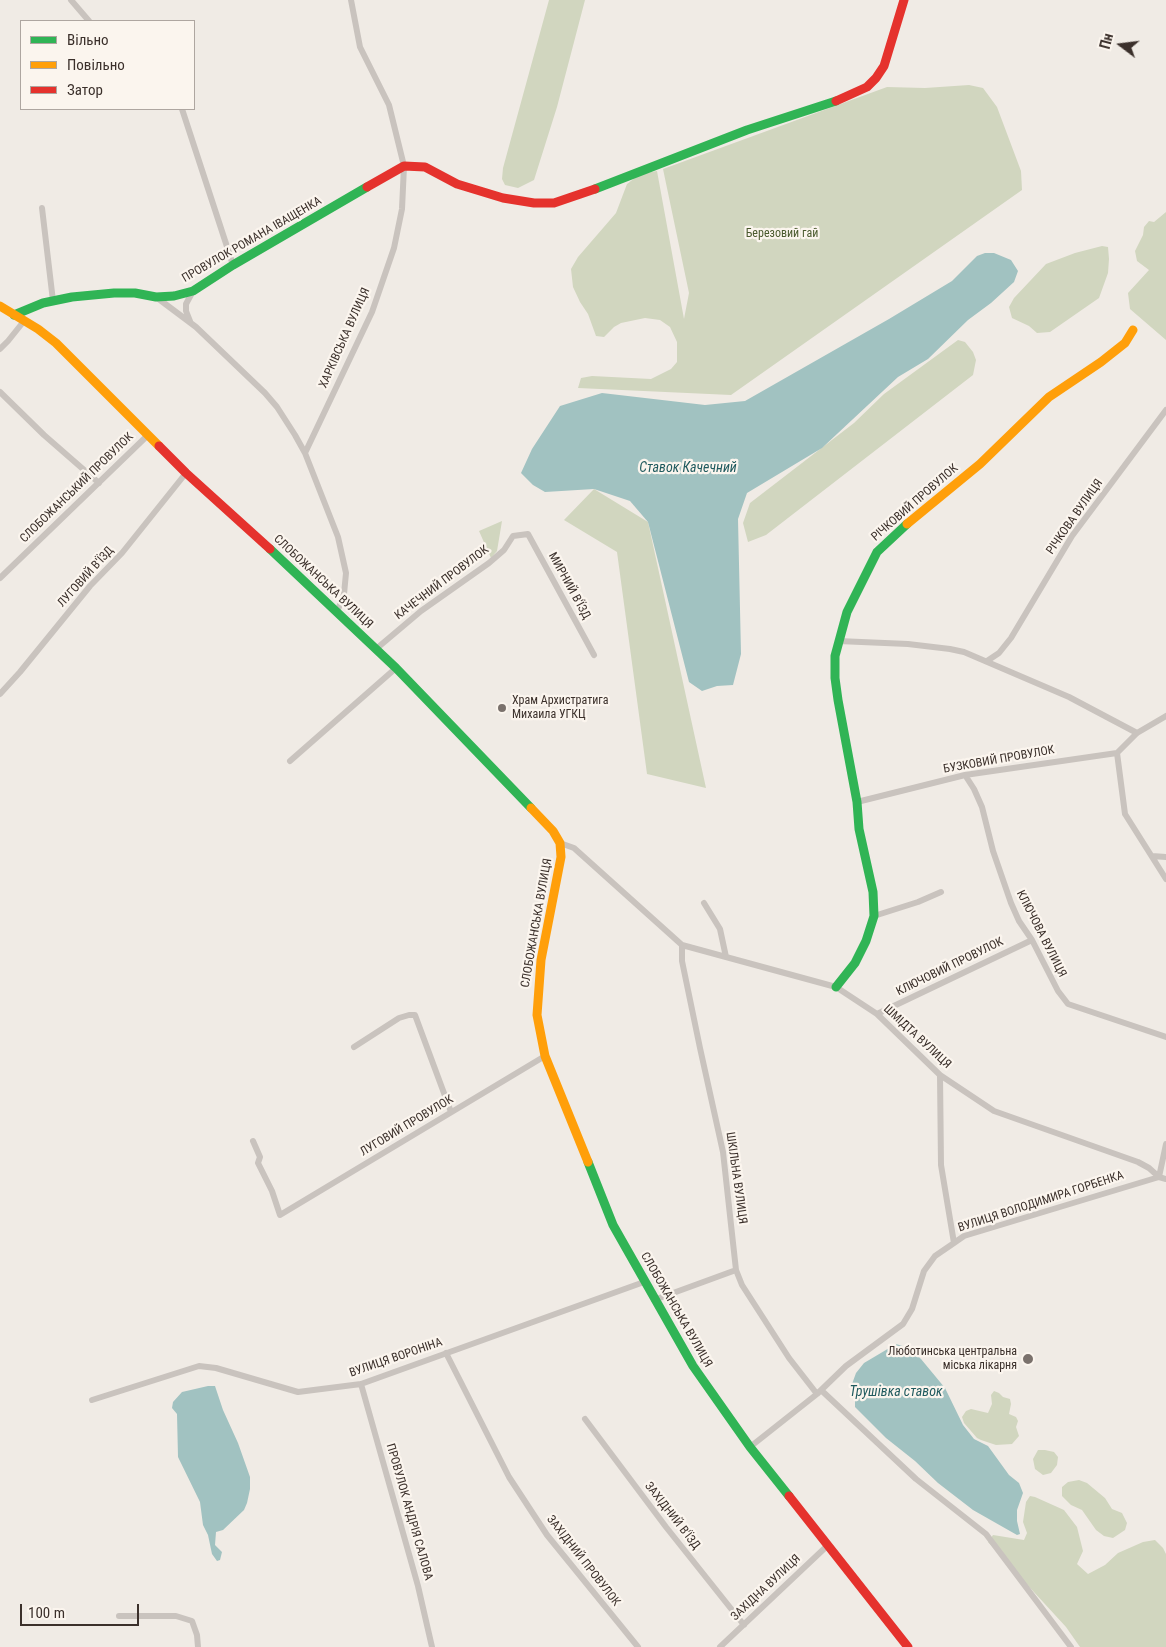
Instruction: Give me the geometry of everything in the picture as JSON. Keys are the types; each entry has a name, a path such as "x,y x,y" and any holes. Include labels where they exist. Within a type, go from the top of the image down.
{"street":[{"path":"71,0 88,20"},
{"name":"ХАРКІВСЬКА ВУЛИЦЯ","path":"305,452 372,312 394,248 402,209 404,166 389,105 360,47 351,0"},
{"path":"404,166 425,167 457,184 503,198 534,203 554,203 747,130 820,107 867,87 884,66 904,0"},
{"path":"182,110 233,265"},
{"name":"ПРОВУЛОК РОМАНА ІВАЩЕНКА","path":"14,315 43,303 89,295 135,293 156,297 174,296 193,291 233,265 404,166"},
{"path":"42,208 53,301"},
{"path":"192,324 188,318 186,304 193,291"},
{"path":"156,297 192,324 265,393 305,452 338,537 346,573 344,594 337,612"},
{"name":"СЛОБОЖАНСЬКА ВУЛИЦЯ","path":"0,306 24,320 56,343 186,473 396,668 550,827 560,843 560,869 541,960 536,1015 545,1056 613,1225 692,1366 750,1448 908,1647"},
{"path":"0,349 24,320"},
{"name":"РІЧКОВИЙ ПРОВУЛОК","path":"836,987 855,963 868,935 874,916 873,892 859,829 857,802 838,700 835,656 848,612 877,552 910,521 980,464 1049,397 1101,362 1125,343 1133,330"},
{"path":"0,392 44,435 99,483"},
{"name":"РІЧКОВА ВУЛИЦЯ","path":"987,661 999,653 1011,638 1072,536 1166,410"},
{"name":"СЛОБОЖАНСЬКИЙ ПРОВУЛОК","path":"0,578 148,434"},
{"name":"ЛУГОВИЙ В'ЇЗД","path":"0,694 90,586 122,553 186,473"},
{"name":"МИРНИЙ В'ЇЗД","path":"520,535 528,534 594,655"},
{"name":"КАЧЕЧНИЙ ПРОВУЛОК","path":"376,649 421,612 489,563 504,550 514,536 520,535"},
{"path":"838,641 908,644 964,652 1069,697 1137,733"},
{"path":"290,760 396,668"},
{"path":"1166,716 1137,733 1117,753 1125,814 1166,879"},
{"name":"БУЗКОВИЙ ПРОВУЛОК","path":"857,802 965,775 1117,753"},
{"name":"КЛЮЧОВА ВУЛИЦЯ","path":"965,775 982,807 993,851 1019,921 1032,940 1058,990 1068,1004 1166,1037"},
{"name":"ШМІДТА ВУЛИЦЯ","path":"560,843 574,848 682,945 836,987 877,1014 940,1075 994,1111 1138,1162 1166,1180"},
{"path":"1152,856 1166,857"},
{"path":"874,916 918,902 941,892"},
{"path":"704,903 720,929 726,957"},
{"name":"КЛЮЧОВИЙ ПРОВУЛОК","path":"877,1014 1032,940"},
{"name":"ШКІЛЬНА ВУЛИЦЯ","path":"682,945 682,961 723,1152 736,1270 742,1285 789,1358 819,1392 916,1479 986,1534 1071,1647"},
{"path":"354,1047 399,1018 415,1015 451,1112"},
{"name":"ЛУГОВИЙ ПРОВУЛОК","path":"253,1141 260,1157 258,1163 272,1192 280,1215 545,1056"},
{"path":"940,1075 941,1165 954,1243"},
{"path":"1159,1177 1166,1144"},
{"name":"ВУЛИЦЯ ВОЛОДИМИРА ГОРБЕНКА","path":"750,1448 819,1392 846,1366 903,1324 912,1309 924,1271 935,1256 964,1236 1159,1177"},
{"path":"654,1300 736,1270"},
{"name":"ВУЛИЦЯ ВОРОНІНА","path":"92,1400 199,1366 216,1368 298,1392 361,1384 644,1282"},
{"name":"ЗАХІДНИЙ ПРОВУЛОК","path":"446,1353 509,1477 547,1535 638,1647"},
{"name":"ПРОВУЛОК АНДРІЯ САЛОВА","path":"361,1384 418,1586 432,1647"},
{"name":"ЗАХІДНИЙ В'ЇЗД","path":"585,1419 666,1527 744,1624"},
{"name":"ЗАХІДНА ВУЛИЦЯ","path":"720,1647 828,1546"},
{"path":"119,1616 176,1616 192,1621 198,1635 198,1647"}],"green space":[{"path":"549,0 585,0 557,107 534,180 518,188 505,185 502,179 503,168"},
{"name":"Березовий гай","path":"969,85 983,88 997,107 1021,171 1022,190 731,395 578,388 581,378 592,376 651,379 671,369 677,362 677,342 670,327 660,320 645,318 621,323 604,337 596,336 588,314 573,287 571,269 578,257 616,213 627,184 640,174 657,171 684,319 689,293 663,169 887,87 925,88"},
{"path":"1166,212 1166,340 1130,309 1128,293 1149,270 1137,261 1135,251 1143,235 1144,227 1149,221 1154,222"},
{"path":"1102,246 1108,247 1109,259 1108,273 1099,298 1050,332 1037,333 1029,326 1012,318 1009,307 1014,298 1046,264 1075,253"},
{"path":"958,340 965,342 973,352 976,360 973,375 766,535 748,542 743,523 750,503 854,423 884,394"},
{"path":"594,489 648,522 706,788 647,774 617,552 564,520"},
{"path":"502,521 497,551 491,558 479,531"},
{"path":"994,1391 1010,1399 1009,1414 1016,1417 1018,1421 1016,1427 1019,1436 1012,1444 996,1445 981,1440 964,1423 962,1417 966,1411 971,1409 988,1413 992,1404 991,1395"},
{"path":"1038,1450 1054,1452 1058,1457 1057,1465 1051,1473 1043,1475 1035,1469 1033,1459"},
{"path":"1079,1480 1087,1483 1105,1498 1112,1509 1122,1513 1127,1523 1125,1530 1113,1538 1104,1536 1096,1530 1082,1510 1071,1505 1062,1496 1062,1487 1068,1482"},
{"path":"1030,1496 1064,1510 1077,1527 1083,1551 1077,1564 1088,1574 1105,1565 1118,1553 1143,1542 1155,1540 1163,1548 1166,1554 1166,1647 1080,1647 1066,1627 988,1542 993,1535 1024,1540 1027,1533 1023,1522 1026,1502"}],"water":[{"name":"Ставок Качечний","path":"985,253 994,253 1011,260 1018,271 1014,282 991,303 968,320 928,359 898,377 822,448 747,493 738,519 741,654 733,685 717,686 702,691 689,682 648,522 630,501 594,489 545,492 533,485 521,473 532,449 560,406 602,393 705,405 745,401 952,281 977,256"},
{"name":"Трушівка ставок","path":"896,1344 909,1348 921,1359 945,1388 963,1425 974,1439 988,1446 1009,1475 1019,1483 1023,1493 1017,1510 1020,1534 1017,1535 973,1510 938,1483 915,1461 886,1438 855,1407 855,1392 852,1384 856,1373 864,1363"},
{"path":"215,1386 250,1477 250,1489 244,1510 223,1530 216,1532 215,1545 222,1552 220,1560 217,1561 212,1554 208,1535 203,1525 200,1502 178,1457 177,1414 172,1408 173,1402 182,1392"}],"traffic: fast":[{"path":"595,189 747,130 836,101"},
{"path":"14,315 43,303 72,297 114,293 135,293 156,297 174,296 193,291 233,265 367,187"},
{"path":"836,987 855,963 866,941 874,916 873,892 859,829 857,802 838,700 835,656 847,612 877,552 907,524"},
{"path":"270,549 396,668 531,808"},
{"path":"588,1162 613,1225 693,1366 750,1447 789,1496"}],"traffic: slow":[{"path":"0,306 38,329 56,343 159,446"},
{"path":"907,524 980,464 1049,397 1101,362 1125,343 1133,330"},
{"path":"531,808 553,831 560,843 561,857 541,960 537,1015 545,1056 588,1162"}],"traffic: jam":[{"path":"836,101 867,87 876,78 884,66 904,0"},
{"path":"367,187 404,166 425,167 457,184 503,198 534,203 554,203 595,189"},
{"path":"159,446 270,549"},
{"path":"789,1496 908,1647"}],"place":[{"name":"Храм Архистратига Михаила УГКЦ","path":"502,708"},
{"name":"Люботинська центральна міська лікарня","path":"1028,1359"}]}
